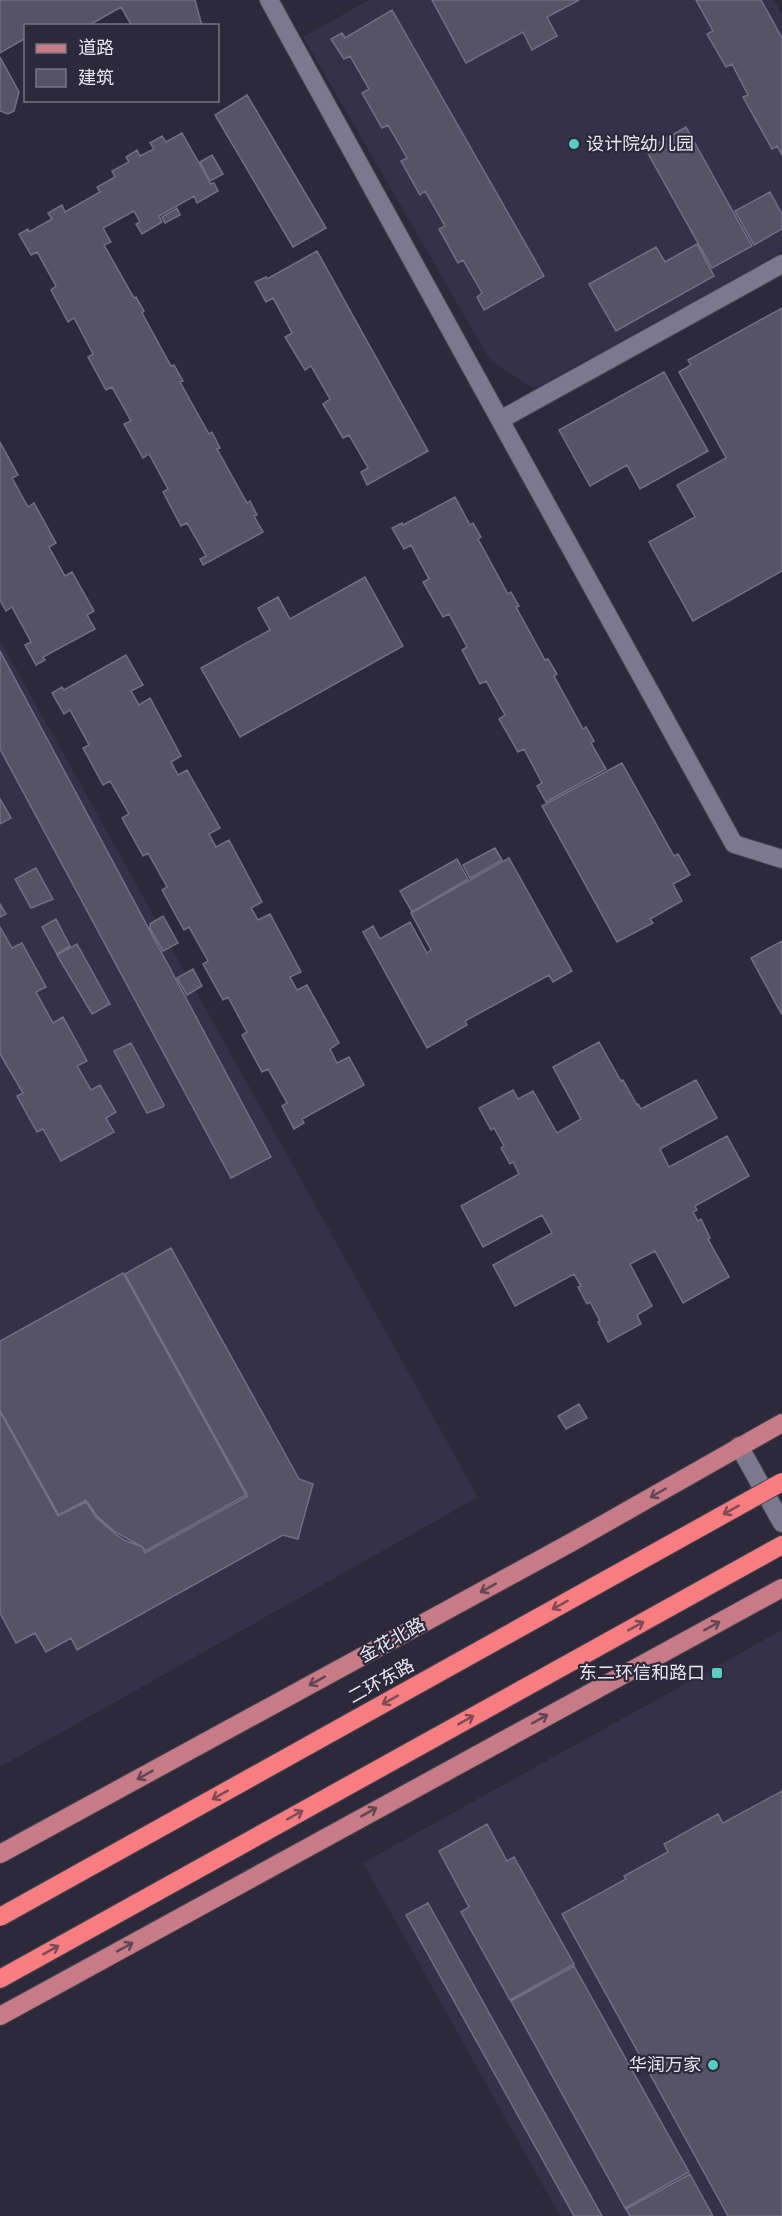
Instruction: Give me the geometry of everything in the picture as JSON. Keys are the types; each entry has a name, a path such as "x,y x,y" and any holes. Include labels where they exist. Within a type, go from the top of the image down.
{"highway":[{"name":"二环东路","path":"0,1917 782,1482"},
{"path":"0,1979 782,1545"}],"main road":[{"name":"金花北路","path":"0,1854 572,1542 782,1423"},
{"path":"0,2016 782,1588"}],"street":[{"path":"269,0 734,844 782,859"},
{"path":"500,420 782,264"},
{"path":"739,1446 782,1523"}],"shaded area":[{"name":"设计院幼儿园","path":"369,0 774,0 782,15 782,252 534,389 490,360 303,37"},
{"path":"0,640 478,1497 0,1767"},
{"path":"782,1630 782,2216 560,2216 363,1863"}],"building":[{"path":"0,0 195,0 201,24 131,24 121,7 91,24 24,24 24,39 0,53"},
{"path":"432,0 579,0 547,17 557,36 532,50 523,32 466,63"},
{"path":"696,0 761,0 782,38 782,155 777,146 772,149 743,97 748,95 732,64 726,67 707,34 713,31"},
{"path":"392,10 544,276 484,310 477,297 482,293 463,260 458,263 439,229 445,226 425,191 420,195 401,161 407,158 388,125 382,128 362,93 369,89 350,56 344,59 331,39 342,33 345,38"},
{"path":"0,57 19,92 14,111 8,114 0,111"},
{"path":"247,95 326,228 293,247 215,115"},
{"path":"686,127 752,246 712,268 646,150"},
{"path":"182,133 211,184 214,183 218,191 197,203 194,196 159,216 162,222 142,234 136,224 140,222 134,211 103,228 111,242 104,245 134,298 136,297 144,311 142,313 171,366 174,365 183,381 180,382 209,434 212,432 220,448 217,449 247,503 250,501 257,515 254,516 263,532 203,565 200,559 206,556 187,523 181,526 163,492 168,489 149,454 143,458 124,424 131,421 112,387 106,390 88,357 93,354 74,318 68,322 51,290 56,286 37,252 31,255 19,234 28,229 29,232 52,219 48,213 62,205 65,212 100,192 97,187 115,177 112,171 129,162 126,157 137,150 140,156 154,149 150,143 162,136 166,142"},
{"path":"212,155 223,174 210,181 200,162"},
{"path":"770,192 782,214 782,229 754,245 735,211"},
{"path":"177,208 180,215 165,223 162,217"},
{"path":"697,244 714,276 616,331 589,284 656,247 665,262"},
{"path":"317,251 428,451 367,485 361,472 368,468 349,435 343,438 323,404 330,399 311,366 305,370 285,337 292,333 273,298 266,302 255,282 266,277 267,279"},
{"path":"782,308 782,571 693,621 649,542 695,517 677,485 726,458 679,372 691,365 688,360"},
{"path":"664,372 708,451 640,489 627,465 590,486 559,430"},
{"path":"0,442 18,475 12,478 28,507 34,503 56,543 49,547 65,576 72,572 94,611 87,615 95,629 43,657 45,660 36,665 25,645 31,642 12,607 6,611 0,600"},
{"path":"455,497 470,525 473,523 481,537 478,539 508,594 511,592 519,606 516,607 545,660 548,659 557,674 554,676 583,729 586,727 594,741 591,743 606,769 546,802 537,786 542,783 524,749 518,752 499,719 505,715 486,681 480,684 462,650 467,647 449,614 443,617 423,582 429,579 411,545 404,549 392,528 402,523 403,525"},
{"path":"365,577 403,646 240,737 201,668 270,630 258,608 278,597 290,619"},
{"path":"0,651 271,1157 231,1178 0,749"},
{"path":"126,655 143,685 131,691 139,705 150,698 181,756 171,762 178,775 187,770 220,828 209,834 216,847 229,840 262,902 251,908 258,920 270,914 301,972 290,977 297,990 307,985 339,1043 330,1049 337,1063 349,1057 364,1085 302,1119 304,1123 294,1129 282,1106 287,1103 268,1069 262,1072 242,1035 247,1032 228,997 223,1000 203,964 208,961 189,927 184,930 162,890 167,887 148,853 143,856 122,818 129,814 110,781 103,785 83,748 89,745 70,710 64,714 52,693 62,687 64,690"},
{"path":"622,763 674,856 678,854 690,875 673,884 682,901 650,919 653,923 617,942 542,806"},
{"path":"0,799 11,818 0,824"},
{"path":"495,848 502,860 470,878 463,865"},
{"path":"509,858 572,971 553,982 549,975 465,1021 467,1025 427,1048 363,932 373,926 380,939 410,922 427,953 431,950 411,913"},
{"path":"457,859 468,879 412,912 400,891"},
{"path":"36,868 53,899 31,908 15,879"},
{"path":"0,904 6,914 0,917"},
{"path":"163,916 178,943 163,951 150,924"},
{"path":"56,919 70,946 57,954 42,927"},
{"path":"0,927 12,948 22,943 46,987 36,992 53,1023 63,1017 87,1061 77,1066 91,1090 100,1085 116,1112 106,1118 114,1132 61,1161 43,1129 37,1132 17,1096 23,1093 0,1054"},
{"path":"782,941 782,1015 751,958"},
{"path":"77,944 110,1004 92,1014 57,955"},
{"path":"193,969 202,986 187,995 177,978"},
{"path":"599,1042 621,1081 623,1080 641,1109 696,1080 717,1118 660,1149 669,1167 727,1136 749,1176 695,1206 697,1210 693,1212 698,1221 701,1219 710,1238 708,1239 729,1277 683,1303 655,1251 630,1264 652,1306 637,1315 641,1324 608,1342 590,1302 587,1304 578,1287 581,1286 574,1274 515,1306 493,1265 552,1233 542,1215 483,1247 461,1206 519,1174 513,1162 510,1164 501,1148 504,1146 494,1128 491,1130 479,1108 513,1090 518,1099 533,1091 557,1133 581,1119 553,1067"},
{"path":"131,1043 164,1105 147,1113 114,1051"},
{"path":"171,1248 299,1479 313,1484 298,1539 283,1535 77,1650 71,1638 46,1652 35,1633 16,1643 0,1613 0,1412 58,1516 86,1502 96,1517 114,1533 142,1547 145,1553 248,1496 125,1274"},
{"path":"123,1273 246,1495 145,1551 143,1547 115,1532 97,1516 86,1500 59,1515 0,1410 0,1341"},
{"path":"579,1404 587,1418 566,1429 558,1416"},
{"name":"华润万家","path":"782,1791 782,2216 728,2216 562,1914 626,1879 624,1876 668,1852 664,1844 718,1814 723,1823"},
{"path":"487,1824 507,1861 514,1857 574,1964 510,2000 461,1912 469,1907 439,1851"},
{"path":"428,1903 602,2216 574,2216 406,1915"},
{"path":"574,1966 689,2172 625,2208 511,2001"},
{"path":"690,2174 713,2216 630,2216 626,2209"}],"place":[{"name":"设计院幼儿园","path":"574,144"},
{"name":"东二环信和路口","path":"717,1673"},
{"name":"华润万家","path":"713,2065"}]}
